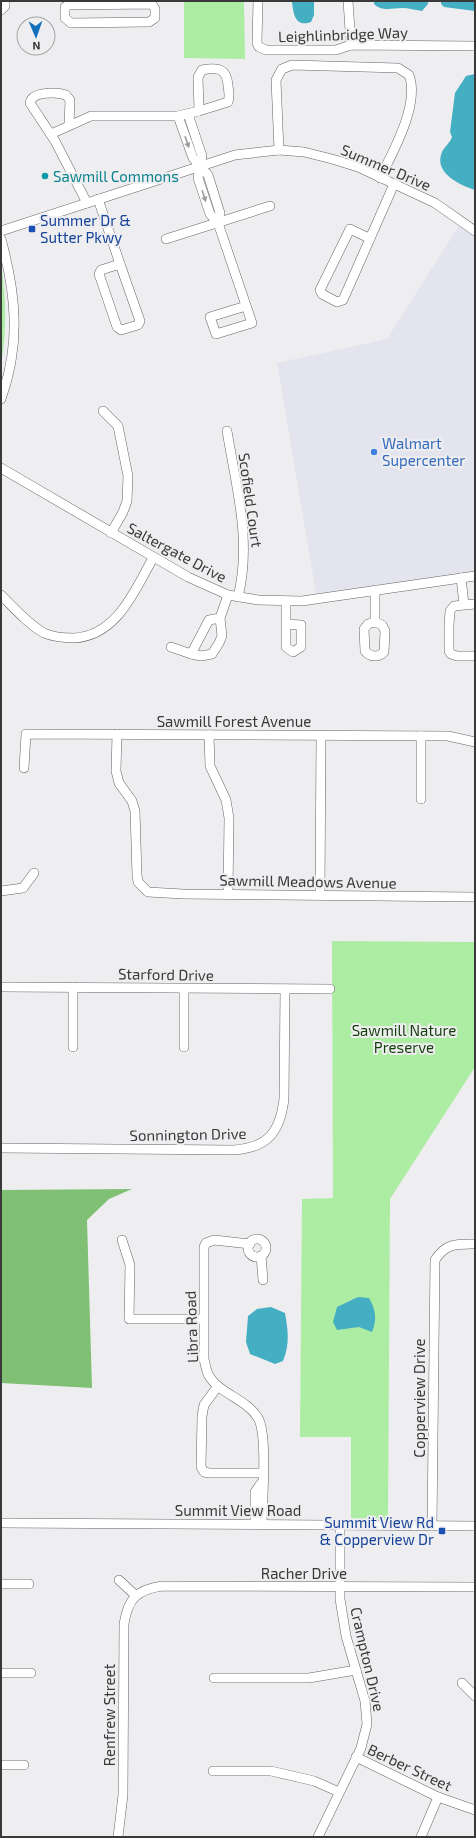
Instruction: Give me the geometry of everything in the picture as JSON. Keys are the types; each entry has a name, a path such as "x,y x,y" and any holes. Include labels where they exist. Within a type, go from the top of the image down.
{"street":[{"path":"1,10 5,6 5,1"},
{"name":"Leighlinbridge Way","path":"258,1 257,43 262,49 336,50 351,44 475,46"},
{"path":"348,1 351,44"},
{"path":"90,3 152,4 155,8 155,18 149,22 70,23 66,21 66,6 90,3"},
{"path":"279,150 276,80 282,69 292,65 398,68 409,75 411,101 402,131 380,178"},
{"path":"51,134 94,115 178,116 199,112 228,102 227,76 225,72 220,70 205,70 199,73 199,112"},
{"path":"70,125 69,97 63,94 37,94 31,98 30,103 51,134 87,203"},
{"path":"188,114 202,156 198,178 210,214 218,223 246,306"},
{"path":"178,116 193,158 200,166"},
{"name":"Summer Drive","path":"1,231 236,155 279,150 304,152 332,158 358,167 435,203 475,231"},
{"path":"369,238 350,229 320,290 322,294 337,302 342,302 394,184"},
{"path":"98,199 140,321 138,325 122,330 117,327 99,274 101,270 120,264"},
{"path":"166,239 270,206"},
{"path":"1,239 12,288 14,329 13,355 9,378 1,399"},
{"path":"103,411 118,426 128,476 127,501 123,512 111,533"},
{"name":"Scofield Court","path":"226,431 244,535 244,562 238,597"},
{"name":"Saltergate Drive","path":"1,468 153,558 193,580 228,595 286,602 475,576"},
{"path":"1,595 26,619 44,632 68,638 91,635 109,625 123,610 153,558"},
{"path":"461,578 464,604"},
{"path":"375,590 375,622"},
{"path":"171,647 201,656 212,654 219,644 222,636 220,618 228,595"},
{"path":"286,602 286,624"},
{"path":"475,604 454,606 450,611 449,651 451,654 457,656 475,656"},
{"path":"191,654 209,620 220,618"},
{"name":"Sawmill Forest Avenue","path":"24,768 26,734 448,736 475,742"},
{"name":"Sawmill Meadows Avenue","path":"117,734 116,771 119,783 132,801 135,811 137,875 142,888 148,892 155,894 475,897"},
{"path":"209,735 210,766 226,800 229,818 228,894"},
{"path":"320,895 321,736"},
{"path":"421,736 421,798"},
{"path":"1,891 23,888 34,872"},
{"name":"Starford Drive","path":"1,987 330,989"},
{"path":"73,987 73,1047"},
{"path":"184,989 184,1047"},
{"name":"Sonnington Drive","path":"1,1148 233,1150 247,1149 256,1146 272,1134 278,1126 282,1113 284,1099 285,989"},
{"path":"122,1240 130,1265 129,1319 203,1319"},
{"name":"Libra Road","path":"250,1244 214,1240 206,1243 204,1251 204,1359 208,1374 218,1386 246,1404 258,1418 263,1437 262,1482 258,1524"},
{"path":"261,1256 255,1257 248,1249 250,1244 257,1240 265,1244 266,1249 261,1256 263,1280"},
{"name":"Copperview Drive","path":"432,1526 433,1271 435,1260 441,1251 450,1246 475,1244"},
{"path":"218,1386 204,1405 202,1416 201,1467 204,1472 209,1473 262,1473"},
{"name":"Summit View Road","path":"1,1523 475,1526"},
{"name":"Crampton Drive","path":"318,1837 361,1748 368,1724 365,1701 346,1636 340,1599 340,1525"},
{"path":"119,1580 135,1595"},
{"path":"1,1584 29,1584"},
{"name":"Racher Drive","path":"135,1595 148,1588 162,1586 475,1587"},
{"name":"Renfrew Street","path":"118,1837 123,1795 124,1624 126,1609 135,1595"},
{"path":"214,1678 309,1678 356,1670"},
{"path":"1,1673 31,1673"},
{"path":"462,1683 475,1696"},
{"name":"Berber Street","path":"356,1757 438,1797 475,1810"},
{"path":"1,1765 24,1765"},
{"path":"213,1771 271,1771 314,1780 339,1792"},
{"path":"421,1837 438,1797"}],"shaded area":[{"path":"462,221 475,231 475,576 317,599 277,363 387,339"}],"green space":[{"path":"184,1 244,1 245,59 184,58"},
{"path":"1,262 5,314 1,365"},
{"name":"Sawmill Nature Preserve","path":"332,941 475,942 475,1067 390,1199 388,1521 351,1520 351,1437 300,1437 302,1199 333,1198"},
{"path":"132,1189 109,1199 87,1220 92,1388 1,1383 1,1190"}],"water":[{"path":"292,1 314,1 314,15 311,22 301,23 298,21 294,14"},
{"path":"374,1 428,1 428,4 422,11 405,8 384,9 374,4"},
{"path":"441,1 475,1 475,11 444,7 441,4"},
{"path":"475,74 475,190 462,185 450,177 441,166 440,159 443,150 452,137 450,132 455,93 466,76"},
{"path":"358,1297 369,1298 373,1307 375,1323 372,1332 359,1327 337,1330 333,1322 337,1307"},
{"path":"271,1307 285,1313 288,1331 287,1349 283,1361 275,1364 250,1354 246,1342 248,1316 257,1309"}],"place":[{"name":"Sawmill Commons","path":"45,176"},
{"name":"Summer Dr & Sutter Pkwy","path":"32,229"},
{"name":"Walmart Supercenter","path":"374,452"},
{"name":"Summit View Rd & Copperview Dr","path":"442,1531"}]}
